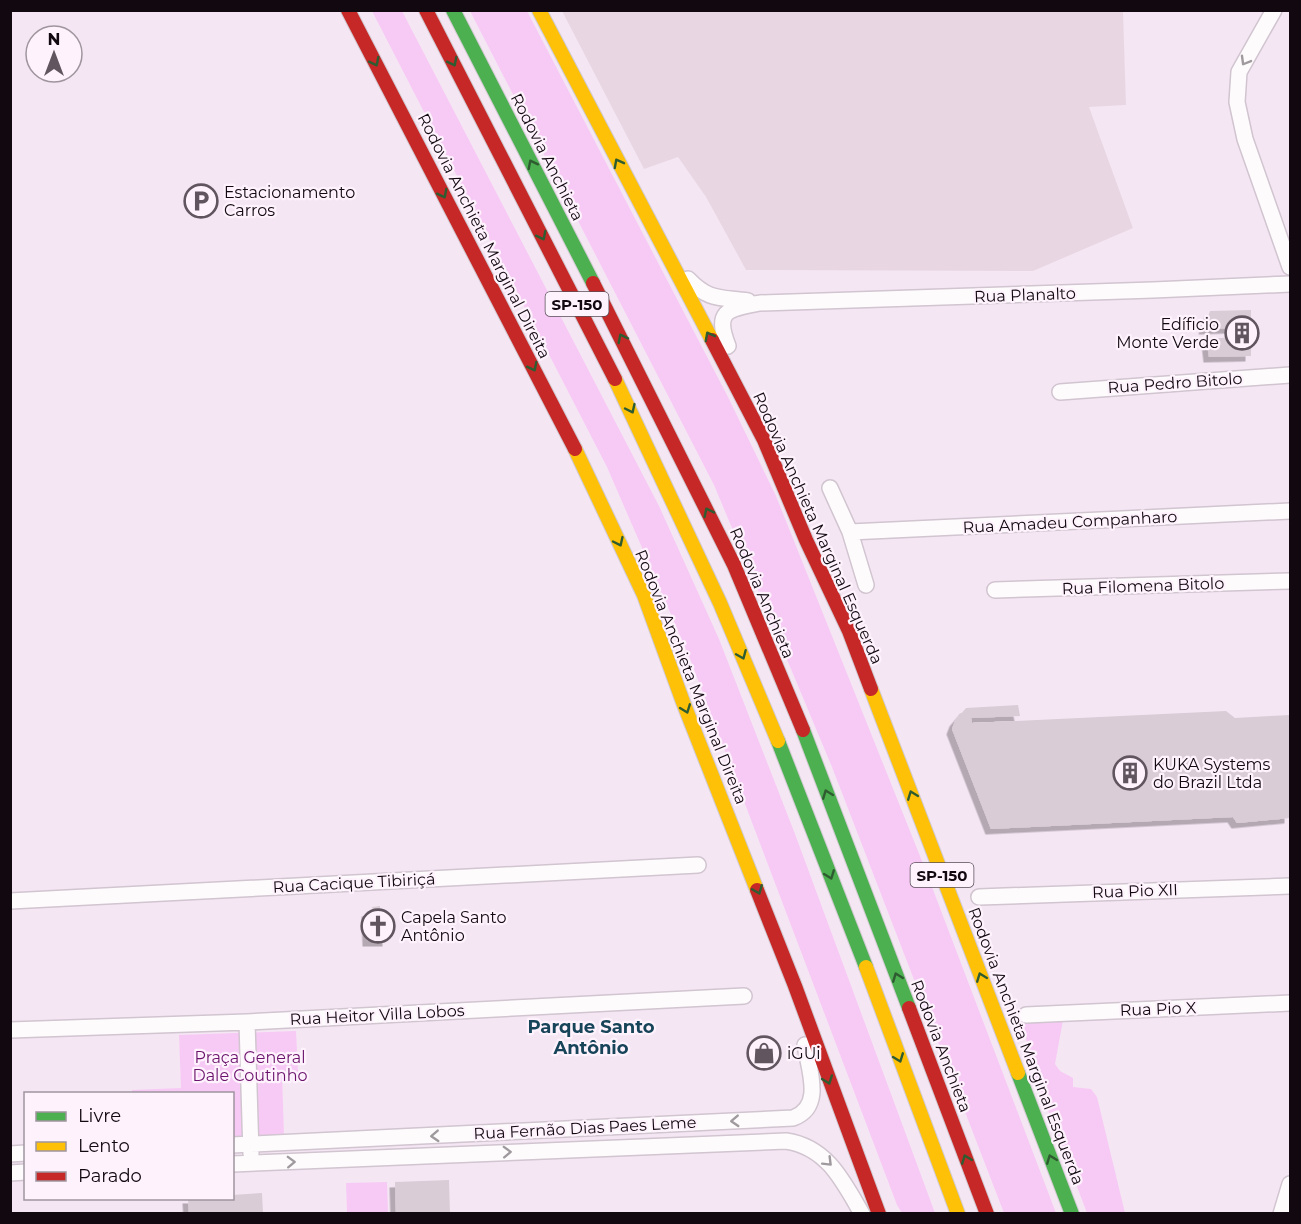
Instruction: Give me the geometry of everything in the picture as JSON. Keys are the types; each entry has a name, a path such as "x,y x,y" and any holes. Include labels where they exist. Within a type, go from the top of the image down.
{"highway":[{"name":"Rodovia Anchieta Marginal Direita","path":"348,10 572,443 644,595 683,702 795,986 879,1214"},
{"name":"SP-150","path":"426,10 617,380 719,601 773,728 958,1214"},
{"name":"Rodovia Anchieta","path":"453,10 638,370 734,565 801,725 987,1214"},
{"name":"Rodovia Anchieta Marginal Esquerda","path":"539,10 764,440 849,632 1072,1214"}],"street":[{"path":"1274,10 1239,72 1237,102 1245,139 1290,267"},
{"name":"Rua Planalto","path":"659,242 701,292 708,296 760,303"},
{"name":"Rua Planalto","path":"764,440 721,330 725,313 733,308 760,303 1290,284"},
{"name":"Rua Pedro Bitolo","path":"1060,392 1290,375"},
{"path":"830,488 850,532 866,585"},
{"name":"Rua Amadeu Companharo","path":"850,532 1290,511"},
{"name":"Rua Filomena Bitolo","path":"995,590 1290,581"},
{"name":"Rua Cacique Tibiriçá","path":"10,901 698,865"},
{"name":"Rua Pio XII","path":"979,897 1290,886"},
{"name":"Rua Fernão Dias Paes Leme","path":"234,1145 801,1116 809,1107 812,1095 795,986"},
{"name":"Rua Heitor Villa Lobos","path":"10,1030 247,1022 744,996"},
{"name":"Rua Pio X","path":"1026,1015 1290,1003"},
{"path":"247,1022 251,1163"},
{"name":"Rua Fernão Dias Paes Leme","path":"234,1164 786,1142 802,1145 823,1157 837,1173 862,1214"},
{"path":"1281,1214 1290,1184"}],"shaded area":[{"path":"562,11 1123,11 1126,105 1089,107 1133,228 1033,271 746,270 706,197 678,157 644,169"}],"green space":[{"path":"372,11 402,11 659,506 719,639 795,834 935,1213 902,1213 897,1205 689,656 607,467"},
{"path":"470,11 527,11 728,397 776,496 924,866 1056,1213 1004,1213 832,767 714,485"},
{"path":"1063,1020 1055,1064 1060,1071 1073,1078 1073,1087 1091,1089 1097,1097 1125,1213 1087,1213 1038,1084 1022,1023"},
{"name":"Praça General Dale Coutinho","path":"296,1031 298,1072 282,1073 284,1137 234,1139 234,1092 132,1092 132,1090 181,1088 179,1035"},
{"path":"387,1182 388,1213 347,1213 346,1183"}],"building":[{"name":"Edíficio Monte Verde","path":"1251,310 1251,356 1209,357 1207,339 1234,337 1233,328 1204,329 1210,311"},
{"name":"KUKA Systems do Brazil Ltda","path":"1018,705 1020,716 971,718 972,723 1226,711 1235,718 1290,715 1290,818 1237,823 1233,817 991,829 952,729 955,721 966,708"},
{"name":"Capela Santo Antônio","path":"380,906 380,910 387,910 388,941 368,941 367,911 373,911 372,907"},
{"path":"449,1180 450,1214 396,1214 395,1182"},
{"path":"262,1193 263,1214 189,1214 188,1200 234,1200 234,1195"}],"traffic: fast":[{"path":"453,10 593,283"},
{"path":"803,730 909,1008"},
{"path":"778,741 866,967"},
{"path":"1018,1073 1072,1214"}],"traffic: slow":[{"path":"539,10 712,340"},
{"path":"615,379 720,603 778,741"},
{"path":"575,449 644,595 683,702 757,890"},
{"path":"871,689 1018,1073"},
{"path":"866,967 958,1214"}],"traffic: jam":[{"path":"348,10 575,449"},
{"path":"426,10 615,379"},
{"path":"593,283 734,565 803,730"},
{"path":"712,340 764,440 806,540 849,631 871,689"},
{"path":"757,890 879,1214"},
{"path":"909,1008 987,1214"}],"place":[{"name":"Estacionamento Carros","path":"201,201"},
{"name":"Edíficio Monte Verde","path":"1242,333"},
{"name":"KUKA Systems do Brazil Ltda","path":"1130,773"},
{"name":"Capela Santo Antônio","path":"378,926"},
{"name":"iGUi","path":"764,1053"}],"district":[{"name":"Parque Santo Antônio","path":"591,1037"}]}
